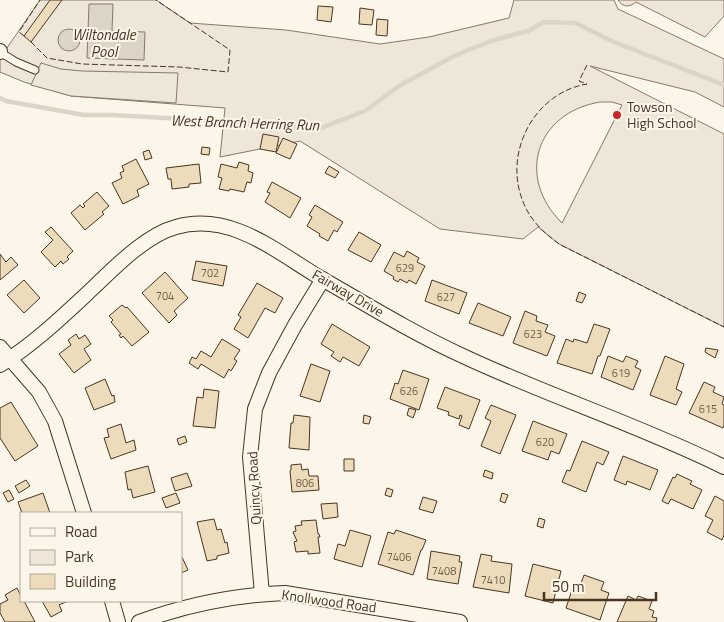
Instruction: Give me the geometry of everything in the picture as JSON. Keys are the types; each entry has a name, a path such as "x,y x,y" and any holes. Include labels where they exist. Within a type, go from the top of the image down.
{"street":[{"name":"Fairway Drive","path":"5,362 79,301 128,255 160,234 176,227 196,223 216,223 237,229 255,238 323,279 462,356 724,467"},
{"name":"Quincy Road","path":"262,594 250,457 255,409 273,365 323,279"},
{"path":"0,348 5,362 39,392 55,421 84,512"},
{"name":"Knollwood Road","path":"139,622 191,606 262,594 306,596 460,622"},
{"path":"112,602 118,622"}],"lane":[{"path":"0,51 16,62 35,70"}],"green space":[{"path":"40,0 156,0 190,23 286,30 380,44 429,37 509,18 514,0 614,0 618,9 724,59 724,107 695,92 590,66 724,134 724,327 559,244 538,227 523,239 440,229 300,141 220,157 225,108 71,96 24,82 0,72 0,58","holes":["600,102 612,102 622,105 562,223 548,205 539,187 537,168 539,150 547,133 560,119 578,109"]},
{"path":"618,0 724,0 724,16 705,37 636,2 627,6"}],"shaded area":[{"path":"41,63 61,69 82,71 178,73 176,103 71,96 31,85"}],"water":[{"name":"Wiltondale Pool","path":"89,4 113,4 112,31 145,32 144,60 87,58"},
{"path":"69,29 77,32 80,40 77,48 69,51 61,48 58,40 61,32"}],"building":[{"path":"50,0 62,0 31,42 24,36"},
{"path":"318,6 333,7 331,22 317,20"},
{"path":"360,8 374,10 372,25 359,24"},
{"path":"377,19 388,20 387,36 376,35"},
{"path":"263,134 279,137 276,152 260,149"},
{"path":"283,138 297,144 290,159 276,153"},
{"path":"202,147 210,148 209,155 201,154"},
{"path":"149,150 152,158 145,160 143,152"},
{"path":"136,159 149,184 137,190 139,196 123,204 112,183 122,178 120,173 124,171 122,166"},
{"path":"239,162 249,165 248,171 253,173 251,183 247,182 244,192 219,189 222,178 218,177 221,164 237,168"},
{"path":"199,164 201,183 172,189 171,179 168,179 166,168"},
{"path":"329,166 339,172 335,178 325,173"},
{"path":"272,182 301,198 290,218 265,202 270,193 267,192"},
{"path":"97,192 109,206 102,212 104,214 85,230 71,213 80,205 83,208 85,206 83,204"},
{"path":"315,205 343,222 337,232 334,230 328,241 307,226 312,217 309,215"},
{"path":"51,227 73,251 67,257 69,259 63,264 61,261 55,267 41,252 53,240 45,232"},
{"path":"359,232 381,245 371,262 348,250"},
{"path":"407,251 419,258 417,262 425,266 416,284 409,280 407,283 400,279 398,282 384,271 394,252 404,257"},
{"path":"0,254 6,262 11,257 18,265 0,280"},
{"path":"196,261 227,266 223,286 192,280"},
{"path":"165,272 188,298 174,311 177,315 169,323 142,293"},
{"path":"24,280 40,298 24,313 7,295"},
{"path":"432,280 467,293 459,314 425,301"},
{"path":"257,283 283,298 275,313 265,308 248,338 234,329 241,317 238,315"},
{"path":"579,292 586,295 582,303 576,301"},
{"path":"478,303 511,317 503,336 469,323"},
{"path":"122,305 127,307 149,332 132,346 123,336 121,338 119,335 121,334 111,322 113,320 109,316"},
{"path":"525,311 537,316 536,321 548,325 545,332 555,336 547,356 513,343"},
{"path":"332,324 370,347 359,366 343,357 340,362 331,356 334,352 321,344"},
{"path":"594,324 610,329 592,374 557,363 566,339 573,342 574,339 587,343"},
{"path":"76,334 79,339 85,335 91,344 84,349 91,360 74,373 59,354 71,345 68,340"},
{"path":"222,339 240,350 234,359 237,361 224,378 201,364 198,369 189,363 192,357 196,359 201,351 211,357"},
{"path":"706,348 718,350 715,358 705,352"},
{"path":"608,356 623,362 626,356 638,361 635,367 641,370 633,390 601,377"},
{"path":"665,356 684,364 676,389 682,392 676,405 650,395"},
{"path":"311,364 330,371 320,402 300,396"},
{"path":"403,370 429,379 419,410 390,399 395,383 398,384"},
{"path":"105,379 112,396 114,395 115,402 94,410 85,388"},
{"path":"704,382 715,387 713,392 724,397 722,404 724,405 723,428 689,413"},
{"path":"445,387 480,400 469,429 459,425 462,416 460,415 459,419 448,415 449,412 437,408"},
{"path":"204,389 219,391 215,428 193,426 197,397 203,398"},
{"path":"11,402 38,446 15,461 0,438 0,408"},
{"path":"491,405 516,415 500,454 481,446 491,421 485,418"},
{"path":"409,408 416,410 413,418 407,415"},
{"path":"294,415 310,417 309,450 289,448 291,423 293,423"},
{"path":"364,415 371,417 369,424 363,423"},
{"path":"533,421 567,434 559,454 551,451 548,460 522,451"},
{"path":"121,424 126,443 134,440 136,450 111,459 104,438 109,437 107,429"},
{"path":"185,436 187,442 179,445 177,439"},
{"path":"582,441 609,452 603,465 597,462 586,492 562,482 567,470 570,471"},
{"path":"623,456 658,470 650,490 627,481 626,485 614,480"},
{"path":"344,459 354,459 354,471 344,471"},
{"path":"301,464 302,470 308,469 309,476 318,476 319,490 292,492 291,465"},
{"path":"148,466 155,492 133,498 131,489 128,490 125,472"},
{"path":"485,470 493,473 492,479 483,476"},
{"path":"187,473 192,486 175,491 171,478"},
{"path":"677,474 692,481 690,484 702,490 693,509 671,499 668,504 662,501 673,477 675,478"},
{"path":"26,480 30,486 19,493 15,486"},
{"path":"387,488 393,490 391,497 385,495"},
{"path":"9,490 14,499 8,502 3,493"},
{"path":"43,493 50,512 22,512 18,502"},
{"path":"176,493 180,503 166,508 162,498"},
{"path":"502,493 508,495 505,503 500,501"},
{"path":"715,496 724,501 724,535 722,540 707,532 713,520 705,516"},
{"path":"423,497 437,501 433,513 419,509"},
{"path":"337,503 338,517 323,519 321,504"},
{"path":"539,518 545,520 543,528 537,526"},
{"path":"214,519 217,530 221,529 225,543 227,542 229,553 217,556 217,559 207,561 197,522"},
{"path":"316,520 320,537 318,537 320,553 296,552 294,542 297,541 293,532 296,531 295,526 302,525 301,521"},
{"path":"350,530 371,536 362,567 334,559 338,544 345,546"},
{"path":"396,530 426,540 413,575 378,564 388,532 394,534"},
{"path":"431,551 460,556 459,562 462,562 458,584 427,579"},
{"path":"481,554 492,556 491,561 512,564 509,593 473,587"},
{"path":"182,557 188,570 182,573"},
{"path":"533,564 561,571 553,603 525,596"},
{"path":"584,575 604,582 601,590 609,593 600,620 566,608 573,587 579,589"},
{"path":"17,588 20,594 20,602 25,602 35,622 5,622 0,613 0,604 8,600 5,595"},
{"path":"628,596 636,600 638,596 652,601 649,609 654,611 652,617 657,618 656,622 617,622"},
{"path":"43,602 66,602 59,605 62,611 51,617"}],"waterway":[{"name":"West Branch Herring Run","path":"0,98 6,101 84,115 202,120 318,129 365,111 399,86 454,56 491,41 528,31 544,22 576,23 614,42 724,85"}],"fence":[{"path":"24,36 19,32 40,0"},
{"path":"31,42 47,58 82,64 179,67 228,72 230,50 156,0"},
{"path":"587,65 579,81 587,84 568,90 551,100 538,113 527,129 520,147 517,166 518,185 530,216 548,236 559,244 724,327"}],"place":[{"name":"Towson High School","path":"617,115"}]}
